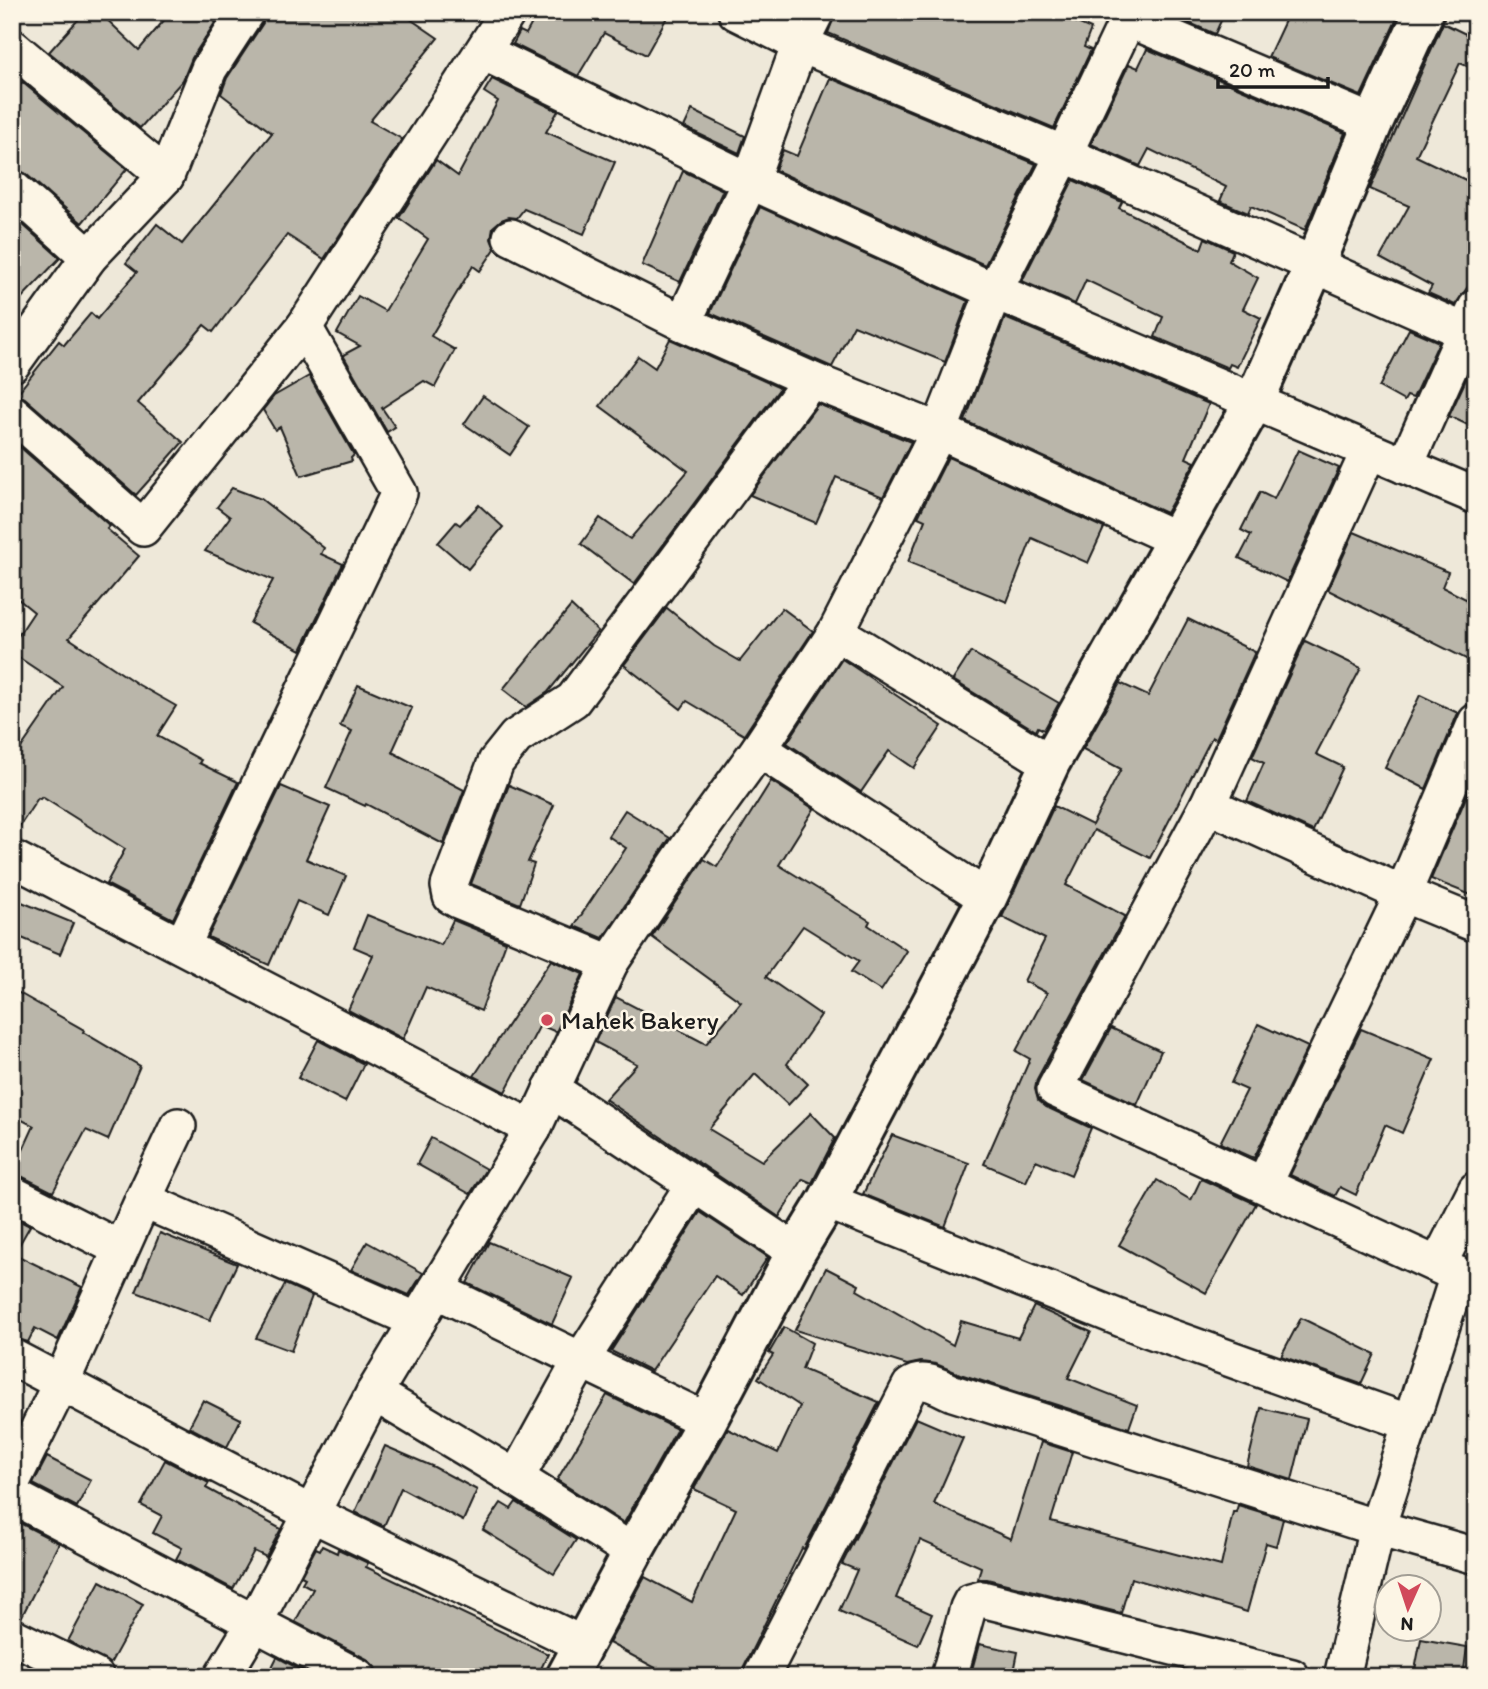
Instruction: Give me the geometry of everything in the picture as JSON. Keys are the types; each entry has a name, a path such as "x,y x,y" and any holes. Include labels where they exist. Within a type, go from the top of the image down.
{"street":[{"path":"12,364 89,257 166,176 209,69 246,12"},
{"path":"12,413 142,528 304,327 508,12"},
{"path":"736,12 800,44 1064,154 1314,266 1470,319 1405,466"},
{"path":"683,323 750,181 800,44 816,12"},
{"path":"12,1357 312,1514 575,1661 796,1252 827,1201 987,898 1050,764 1254,402 1373,123 1424,12"},
{"path":"222,1677 254,1624 374,1393 533,1129 610,963 759,749 836,632 939,431 994,290 1064,154 1123,15 1373,123"},
{"path":"12,47 166,176"},
{"path":"483,52 750,181 994,290 1476,496"},
{"path":"12,188 89,257"},
{"path":"511,237 683,323 811,380 939,431 1176,539"},
{"path":"181,946 399,493 304,327"},
{"path":"610,963 458,900 451,896 449,886 496,762 506,748 516,737 573,700 811,380"},
{"path":"1368,451 1208,805 1055,1089 1457,1274"},
{"path":"836,632 1050,764"},
{"path":"1265,1184 1403,894 1476,722"},
{"path":"759,749 987,898"},
{"path":"1208,805 1403,894 1476,924"},
{"path":"12,858 533,1129"},
{"path":"551,1088 796,1252"},
{"path":"12,1482 61,1383 119,1248 178,1126"},
{"path":"516,1478 580,1362 694,1184"},
{"path":"1342,1677 1377,1528 1457,1274 1476,1190"},
{"path":"12,1194 119,1248"},
{"path":"143,1200 418,1321"},
{"path":"827,1201 1147,1329 1410,1423"},
{"path":"436,1290 580,1362 707,1421"},
{"path":"761,1677 910,1386 916,1382 925,1381 953,1393 1377,1528 1476,1556"},
{"path":"374,1393 516,1478 632,1552"},
{"path":"12,1496 358,1677"},
{"path":"949,1677 968,1608 971,1602 982,1599 1292,1677"},
{"path":"12,1636 96,1677"}],"building":[{"path":"85,12 99,12 139,50 171,12 222,12 192,58 183,80 140,128 49,52"},
{"path":"266,12 400,12 438,38 370,121 402,139 324,259 287,235 213,332 204,325 138,403 183,442 136,495 25,398 17,394 59,341 64,345 91,313 97,319 137,272 126,263 157,224 182,244 272,133 221,94 227,78 263,23"},
{"path":"538,12 670,12 646,55 604,33 578,76 513,44 520,31 526,34"},
{"path":"836,12 1053,12 1091,29 1084,47 1091,50 1054,128 828,33"},
{"path":"1164,12 1225,12 1215,34"},
{"path":"1289,12 1400,12 1361,96 1268,57"},
{"path":"1443,23 1476,39 1476,70 1460,63 1416,156 1476,185 1476,275 1455,305 1428,293 1432,286 1380,258 1409,206 1370,189"},
{"path":"1147,49 1345,133 1305,230 1251,206 1248,213 1220,201 1226,187 1149,149 1140,166 1091,144 1129,64 1138,68"},
{"path":"830,78 1036,164 985,265 775,170 783,150 797,156"},
{"path":"492,79 558,111 546,132 615,162 584,234 524,209 517,218 501,220 493,227 491,239 495,249 480,271 473,266 431,336 455,350 435,387 424,381 382,408 395,427 387,432 343,355 360,346 337,333 358,296 385,311 428,239 399,218 436,160 458,176 498,101 484,92"},
{"path":"22,82 127,169 82,223 25,173 12,168 12,93"},
{"path":"692,110 745,136 739,153 684,127"},
{"path":"683,171 723,190 680,282 642,265"},
{"path":"1073,180 1122,202 1119,208 1201,249 1205,238 1233,251 1229,261 1258,278 1243,309 1261,318 1237,367 1230,364 1228,368 1155,337 1163,317 1086,280 1075,304 1022,281"},
{"path":"760,207 968,301 945,362 854,325 832,367 710,313"},
{"path":"12,215 60,258 12,308"},
{"path":"1005,318 1209,404 1186,458 1195,462 1166,513 965,421"},
{"path":"1409,329 1439,342 1413,398 1407,396 1404,401 1379,387"},
{"path":"670,339 780,388 634,584 581,544 600,518 630,539 688,471 600,406 638,356 655,368"},
{"path":"1476,358 1476,429 1449,416"},
{"path":"309,376 354,455 352,461 301,476 280,427 275,430 263,410 274,396"},
{"path":"483,396 529,427 510,455 464,424"},
{"path":"818,404 911,442 883,497 836,477 816,523 750,495"},
{"path":"12,440 110,526 107,529 139,556 69,638 139,685 176,706 157,736 201,760 199,763 238,782 173,919 106,884 125,849 42,797 38,798 12,838 12,761 63,687 12,653 12,645 34,612 12,594"},
{"path":"1298,450 1339,468 1287,582 1239,558 1251,535 1241,530 1260,492 1274,499"},
{"path":"948,457 1104,528 1088,563 1032,538 1007,602 908,562 925,520 918,517"},
{"path":"232,488 261,499 324,548 321,554 343,564 301,650 250,623 273,580 205,551 230,517 217,507"},
{"path":"479,505 503,527 468,569 438,543 456,522 460,525"},
{"path":"1354,532 1448,572 1442,587 1476,604 1476,664 1328,590"},
{"path":"571,606 598,631 548,692 526,707 503,689"},
{"path":"667,608 714,646 740,661 782,608 813,631 744,735 687,701 681,709 624,665"},
{"path":"1188,619 1255,652 1216,739 1212,737 1150,858 1094,830 1066,885 1125,916 1037,1079 1035,1089 1038,1100 1046,1107 1091,1128 1071,1175 1036,1160 1026,1182 984,1164 1030,1059 1016,1051 1047,993 1024,981 1045,939 1002,917 1054,806 1092,825 1121,769 1083,749 1120,683 1148,696"},
{"path":"1305,641 1361,668 1316,754 1343,767 1313,831 1247,801 1264,763 1252,757"},
{"path":"971,652 1059,703 1044,730 1038,727 1036,731 953,680"},
{"path":"842,659 942,726 914,768 889,751 861,792 787,743"},
{"path":"358,685 412,708 392,752 464,790 443,844 366,804 365,806 326,788 352,731 340,726"},
{"path":"1420,695 1458,713 1426,789 1385,768"},
{"path":"1476,774 1476,897 1431,879"},
{"path":"771,781 814,809 779,865 870,921 868,925 907,951 881,991 851,972 859,961 803,926 766,977 821,1015 787,1064 808,1084 788,1105 755,1074 709,1129 762,1161 811,1113 835,1138 812,1183 803,1179 779,1217 605,1099 637,1064 595,1042 616,997 706,1044 741,1002 652,937 704,859 717,867"},
{"path":"509,785 554,805 528,862 534,864 520,904 471,884"},
{"path":"281,786 330,807 306,859 346,876 329,915 297,901 269,965 208,937"},
{"path":"625,810 670,838 603,938 574,926 626,848 608,836"},
{"path":"12,898 73,923 60,954 12,934"},
{"path":"367,915 441,945 453,920 506,942 481,1011 426,987 403,1039 348,1010 373,955 354,947"},
{"path":"551,960 583,974 556,1032 540,1025 505,1092 474,1076"},
{"path":"12,989 140,1066 108,1140 86,1130 53,1192 12,1174 34,1126 12,1115"},
{"path":"1258,1024 1308,1047 1254,1158 1220,1143 1247,1090 1231,1083"},
{"path":"1111,1028 1161,1051 1137,1105 1083,1080"},
{"path":"1361,1029 1434,1059 1402,1133 1385,1125 1356,1195 1340,1187 1335,1196 1290,1175"},
{"path":"318,1040 364,1064 345,1102 298,1078"},
{"path":"892,1135 969,1163 945,1227 863,1194"},
{"path":"431,1138 486,1169 470,1194 417,1164"},
{"path":"1201,1179 1256,1204 1206,1293 1119,1245 1157,1180 1191,1200"},
{"path":"700,1212 768,1257 743,1295 715,1276 651,1371 611,1351"},
{"path":"12,1217 30,1226 14,1254 82,1287 58,1340 35,1328 28,1342 12,1337"},
{"path":"160,1233 237,1264 210,1320 136,1292"},
{"path":"367,1242 423,1273 409,1295 351,1270"},
{"path":"489,1242 573,1278 552,1324 467,1283"},
{"path":"826,1268 859,1285 857,1290 953,1345 961,1321 1018,1338 1034,1306 1091,1332 1068,1378 1137,1405 1129,1428 936,1364 921,1362 907,1365 795,1330"},
{"path":"285,1284 312,1296 291,1351 256,1338"},
{"path":"1301,1318 1375,1354 1361,1384 1281,1356"},
{"path":"784,1327 812,1343 802,1369 879,1402 804,1549 802,1548 741,1677 672,1677 609,1643 645,1577 692,1602 736,1509 694,1489 728,1429 778,1453 800,1406 758,1378 773,1355 769,1353"},
{"path":"607,1395 677,1429 624,1523 557,1480"},
{"path":"203,1400 241,1419 227,1447 189,1427"},
{"path":"1261,1408 1307,1419 1292,1480 1247,1466"},
{"path":"916,1418 963,1438 934,1504 1011,1539 1041,1442 1072,1452 1051,1521 1221,1566 1233,1512 1236,1512 1238,1505 1283,1519 1276,1546 1266,1543 1247,1612 1131,1578 1121,1613 978,1579 981,1567 920,1540 896,1598 932,1614 918,1645 839,1611 857,1570 842,1564"},
{"path":"385,1446 434,1467 477,1490 463,1521 401,1488 384,1526 355,1512"},
{"path":"47,1457 91,1480 77,1507 33,1484"},
{"path":"165,1460 209,1483 206,1488 281,1529 266,1557 254,1551 233,1589 176,1559 182,1548 153,1533 162,1516 141,1505"},
{"path":"516,1502 576,1540 554,1574 483,1530 501,1503 511,1509"},
{"path":"12,1519 59,1543 21,1618 12,1616"},
{"path":"322,1546 337,1553 338,1549 368,1563 366,1567 548,1654 537,1677 378,1677 375,1667 367,1659 295,1622 313,1589 302,1583 305,1578 301,1576 316,1548 320,1550"},
{"path":"100,1581 143,1604 110,1664 68,1641"},
{"path":"1442,1643 1467,1647 1463,1677 1415,1670 1420,1644"},
{"path":"979,1644 1018,1652 1013,1677 970,1677"},
{"path":"277,1657 314,1677 267,1677"}],"place":[{"name":"Mahek Bakery","path":"547,1020"}]}
